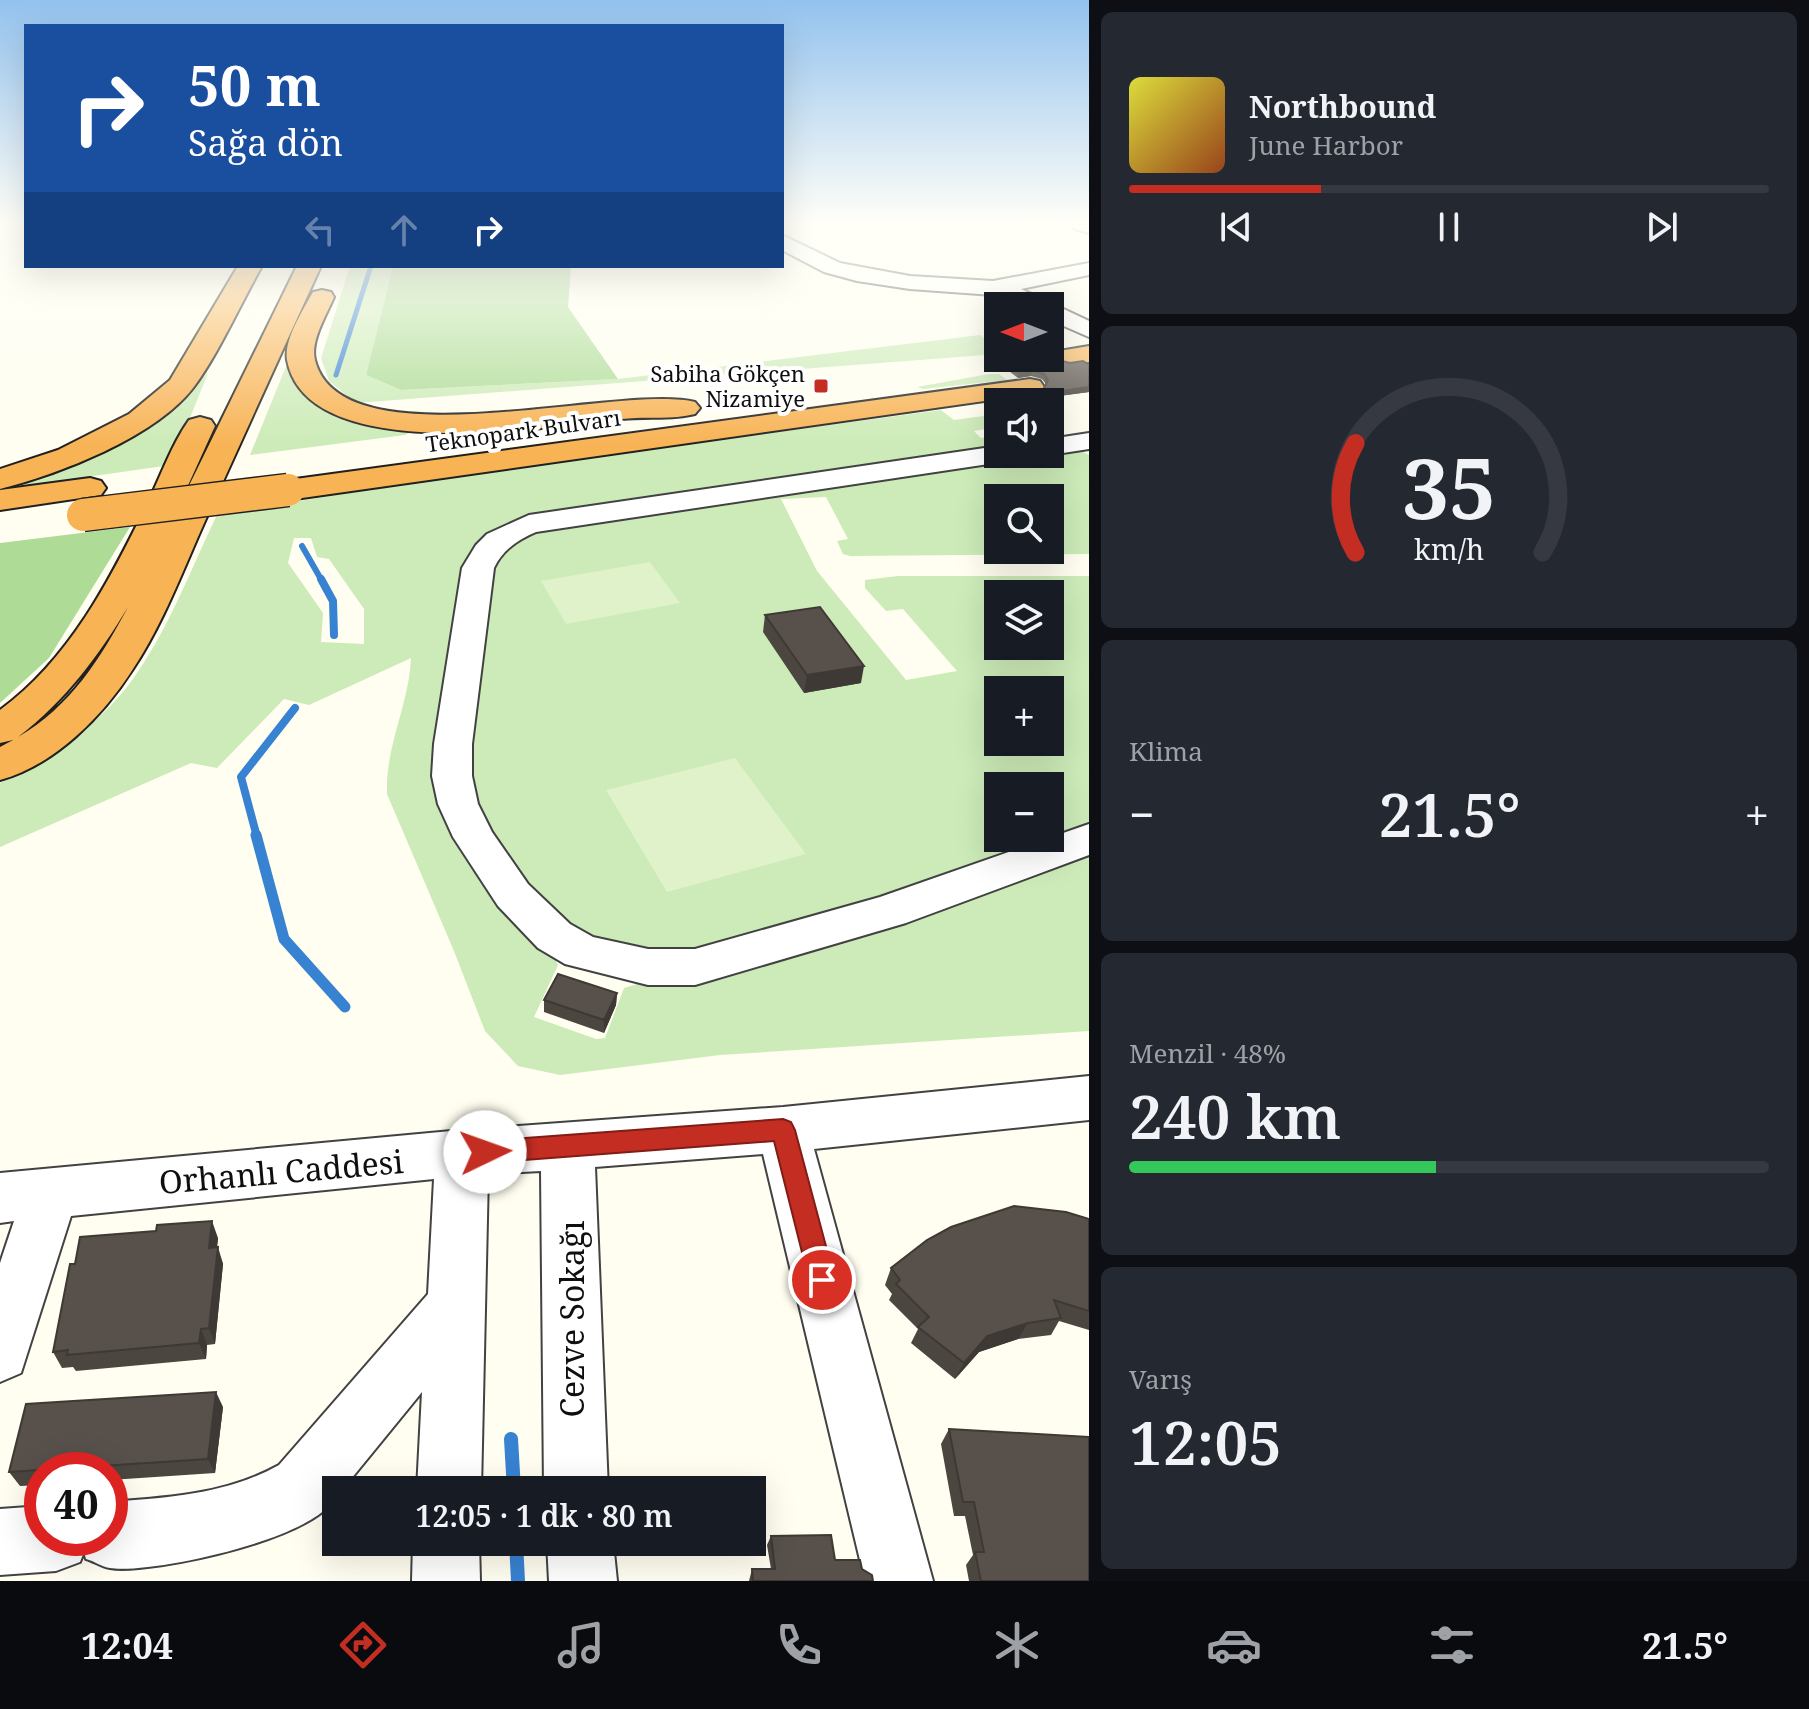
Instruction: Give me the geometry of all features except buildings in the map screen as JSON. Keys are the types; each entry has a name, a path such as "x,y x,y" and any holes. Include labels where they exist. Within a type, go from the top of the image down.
{"highway":[{"path":"0,479 69,457 139,420 181,385 231,299"},
{"path":"0,730 52,689 71,667 103,619 262,299"},
{"path":"0,766 47,738 73,717 116,666 162,577 294,299"},
{"path":"321,299 300,358 304,375 315,388 346,408 403,421 458,425 685,408"},
{"name":"Teknopark Bulvarı","path":"329,456 984,368"},
{"path":"0,501 86,501 1030,387"},
{"path":"0,528 86,501"}],"street":[{"path":"1064,318 1089,330"},
{"path":"1064,445 1089,441"},
{"path":"984,457 529,524 495,541 484,552 478,568 453,744 452,776 458,804 474,837 513,895 554,936 581,952 648,967 695,967 890,911 1089,839"},
{"name":"Orhanlı Caddesi","path":"26,1195 462,1153 567,1148 783,1130 1089,1098"},
{"path":"783,1130 899,1581"},
{"name":"Cezve Sokağı","path":"567,1148 572,1233 570,1414 575,1476"},
{"path":"450,1476 462,1153"},
{"path":"0,1352 26,1195"},
{"path":"128,1533 230,1519 319,1492 456,1305"},
{"path":"0,1542 24,1540"},
{"path":"446,1556 446,1581"},
{"path":"581,1556 583,1581"}],"green space":[{"path":"340,299 385,299 366,375 401,390 618,379 980,335 984,338 984,355 356,403 329,381 321,358"},
{"path":"385,299 569,299 568,307 618,379 401,390 366,375"},
{"path":"291,354 298,386 315,403 359,418 419,428 405,435 250,455"},
{"path":"208,373 171,465 9,488 6,482 168,410"},
{"path":"999,374 1007,380 923,389 917,387"},
{"path":"941,410 954,420 984,416 984,429 974,431 984,437 984,448 897,461 895,467 505,528 455,685 442,688 432,751 447,755 558,965 534,1017 596,1039 605,1038 624,988 1089,847 1089,1031 720,1055 560,1075 518,1066 485,1031 387,794 390,760 411,658 309,705 284,699 217,768 191,763 0,847 0,783 36,763 87,727 130,683 167,623 217,515 436,478","holes":["294,538 311,538 317,557 329,559 364,609 364,644 321,642 323,613 288,563"]},
{"path":"1075,448 1089,455 1089,554 1064,554 1064,484 984,484 984,555 850,556 843,554 837,541 848,539 826,497 781,499 817,571 906,680 957,671 903,609 886,611 865,588 865,580 898,576 1089,576 1089,830 1064,838 1064,772 984,772 984,852 1021,852 690,959 602,952 530,902 462,782 493,552 536,528 984,462 984,468 1064,468 1064,450"},
{"path":"130,527 49,658 0,703 0,543"},
{"path":"650,562 680,603 566,624 541,581"},
{"path":"735,758 806,854 667,892 606,790"}],"waterway":[{"path":"336,375 360,299"},
{"path":"302,546 322,581"},
{"path":"321,579 333,601 334,635"},
{"path":"257,837 241,777 295,708"},
{"path":"256,835 284,939 345,1007"},
{"path":"511,1439 513,1476"},
{"path":"517,1556 518,1581"}],"place":[{"name":"Sabiha Gökçen Nizamiye","path":"821,386"}],"route":[{"path":"485,1152 783,1130 822,1280"}]}
